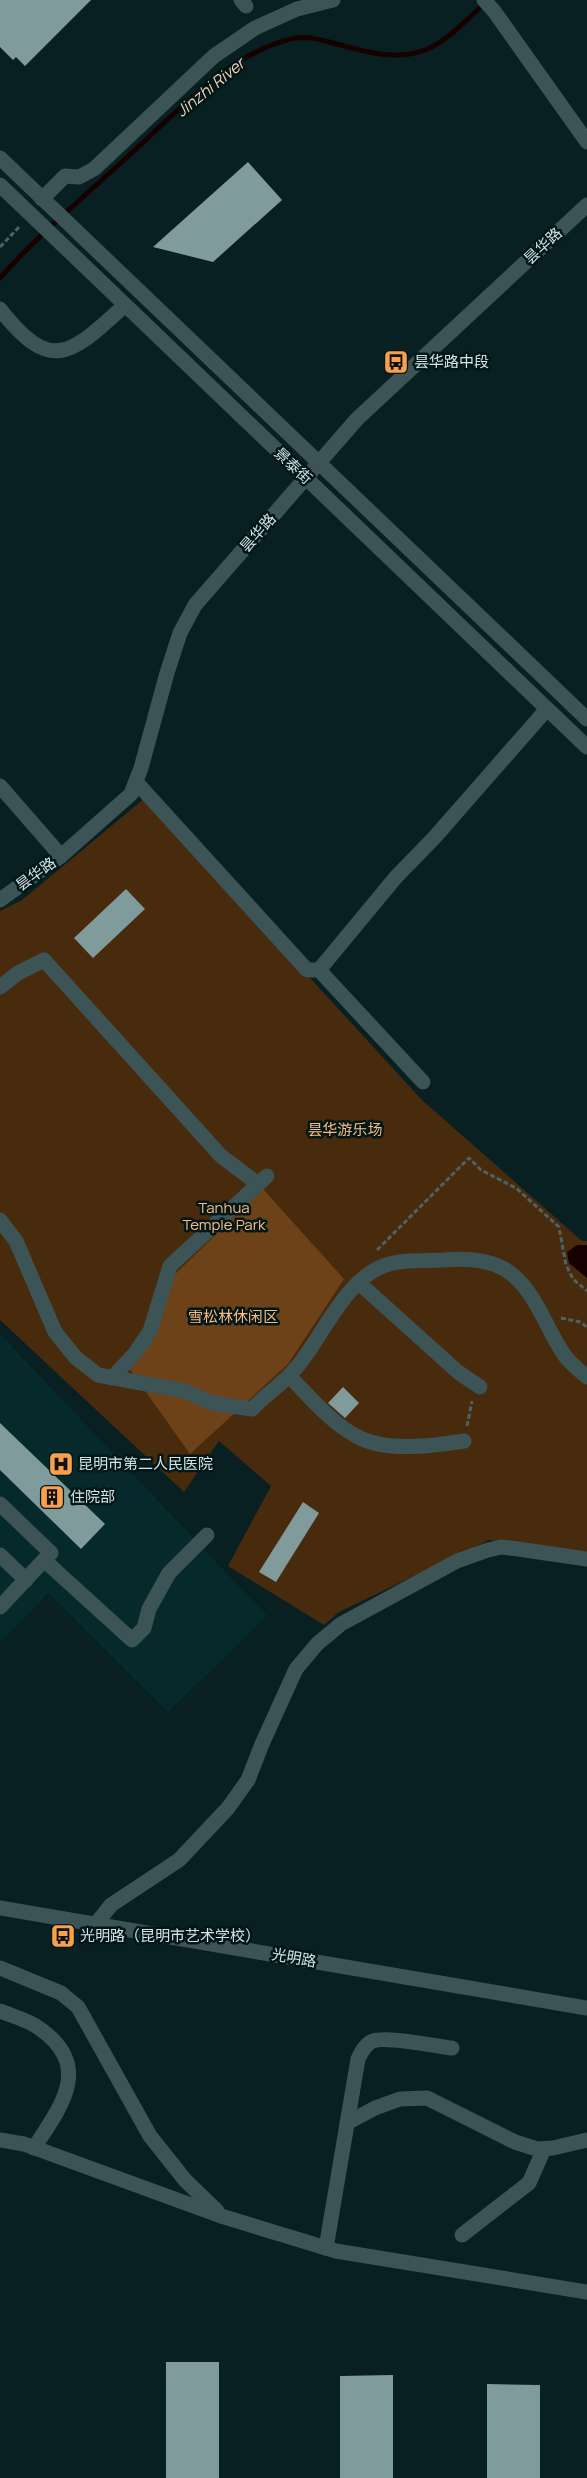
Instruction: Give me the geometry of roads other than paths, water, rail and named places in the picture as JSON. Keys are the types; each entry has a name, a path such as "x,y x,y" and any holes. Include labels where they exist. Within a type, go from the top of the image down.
{"street":[{"path":"45,202 65,176 79,177 94,169 214,56 255,28 297,9 334,0"},
{"path":"489,5 587,142"},
{"name":"景泰街","path":"0,158 587,719"},
{"name":"景泰街","path":"3,192 32,216 587,747"},
{"name":"昙华路","path":"0,900 61,856 131,794 137,783 167,672 180,633 195,605 357,419 587,205"},
{"path":"2,320 40,348 61,352 84,342 124,306"},
{"path":"319,970 396,876 434,838 547,709"},
{"path":"137,783 307,970 319,970 423,1082"},
{"path":"0,786 61,856"},
{"path":"0,987 18,973 44,960 221,1156 262,1180 170,1266 150,1331 136,1352 112,1378"},
{"path":"0,1220 16,1241 55,1332 76,1358 98,1375 185,1391 212,1403 252,1409 289,1376 348,1293 382,1266 396,1262 460,1259 495,1265 508,1272 524,1286 541,1312 566,1358 587,1377"},
{"path":"359,1283 458,1372 480,1387"},
{"path":"289,1376 339,1425 359,1438 390,1445 410,1446 432,1446 464,1441"},
{"path":"0,1504 51,1553 0,1607"},
{"path":"44,1560 132,1640 144,1628 149,1609 169,1573 207,1535"},
{"path":"96,1924 111,1905 179,1860 228,1808 248,1780 296,1669 317,1644 341,1624 457,1561 488,1550 501,1547 518,1548 587,1559"},
{"path":"0,1555 26,1580"},
{"name":"光明路","path":"0,1908 587,2008"},
{"path":"0,1968 60,1993 78,2007 150,2136 185,2180 222,2216"},
{"path":"0,2011 38,2027 58,2044 66,2057 70,2077 66,2095 34,2148"},
{"path":"331,2250 347,2123 358,2059 372,2041 384,2040 452,2048"},
{"path":"347,2123 375,2108 400,2100 427,2098 515,2142 537,2149 587,2140"},
{"path":"0,2140 34,2148 222,2216 331,2250 587,2292"},
{"path":"462,2235 528,2184 544,2149"}],"waterway":[{"name":"Jinzhi River","path":"0,278 44,233 194,95 214,79 254,53 274,44 293,38 304,37 377,54 401,55 413,53 425,50 441,41 484,4"}],"place":[{"name":"昙华路中段","path":"396,362"},
{"name":"昆明市第二人民医院","path":"61,1464"},
{"name":"住院部","path":"52,1497"},
{"name":"光明路（昆明市艺术学校）","path":"63,1936"}],"park label":[{"name":"昙华游乐场","path":"345,1130"},
{"name":"Tanhua Temple Park","path":"224,1216"},
{"name":"雪松林休闲区","path":"233,1317"}]}
